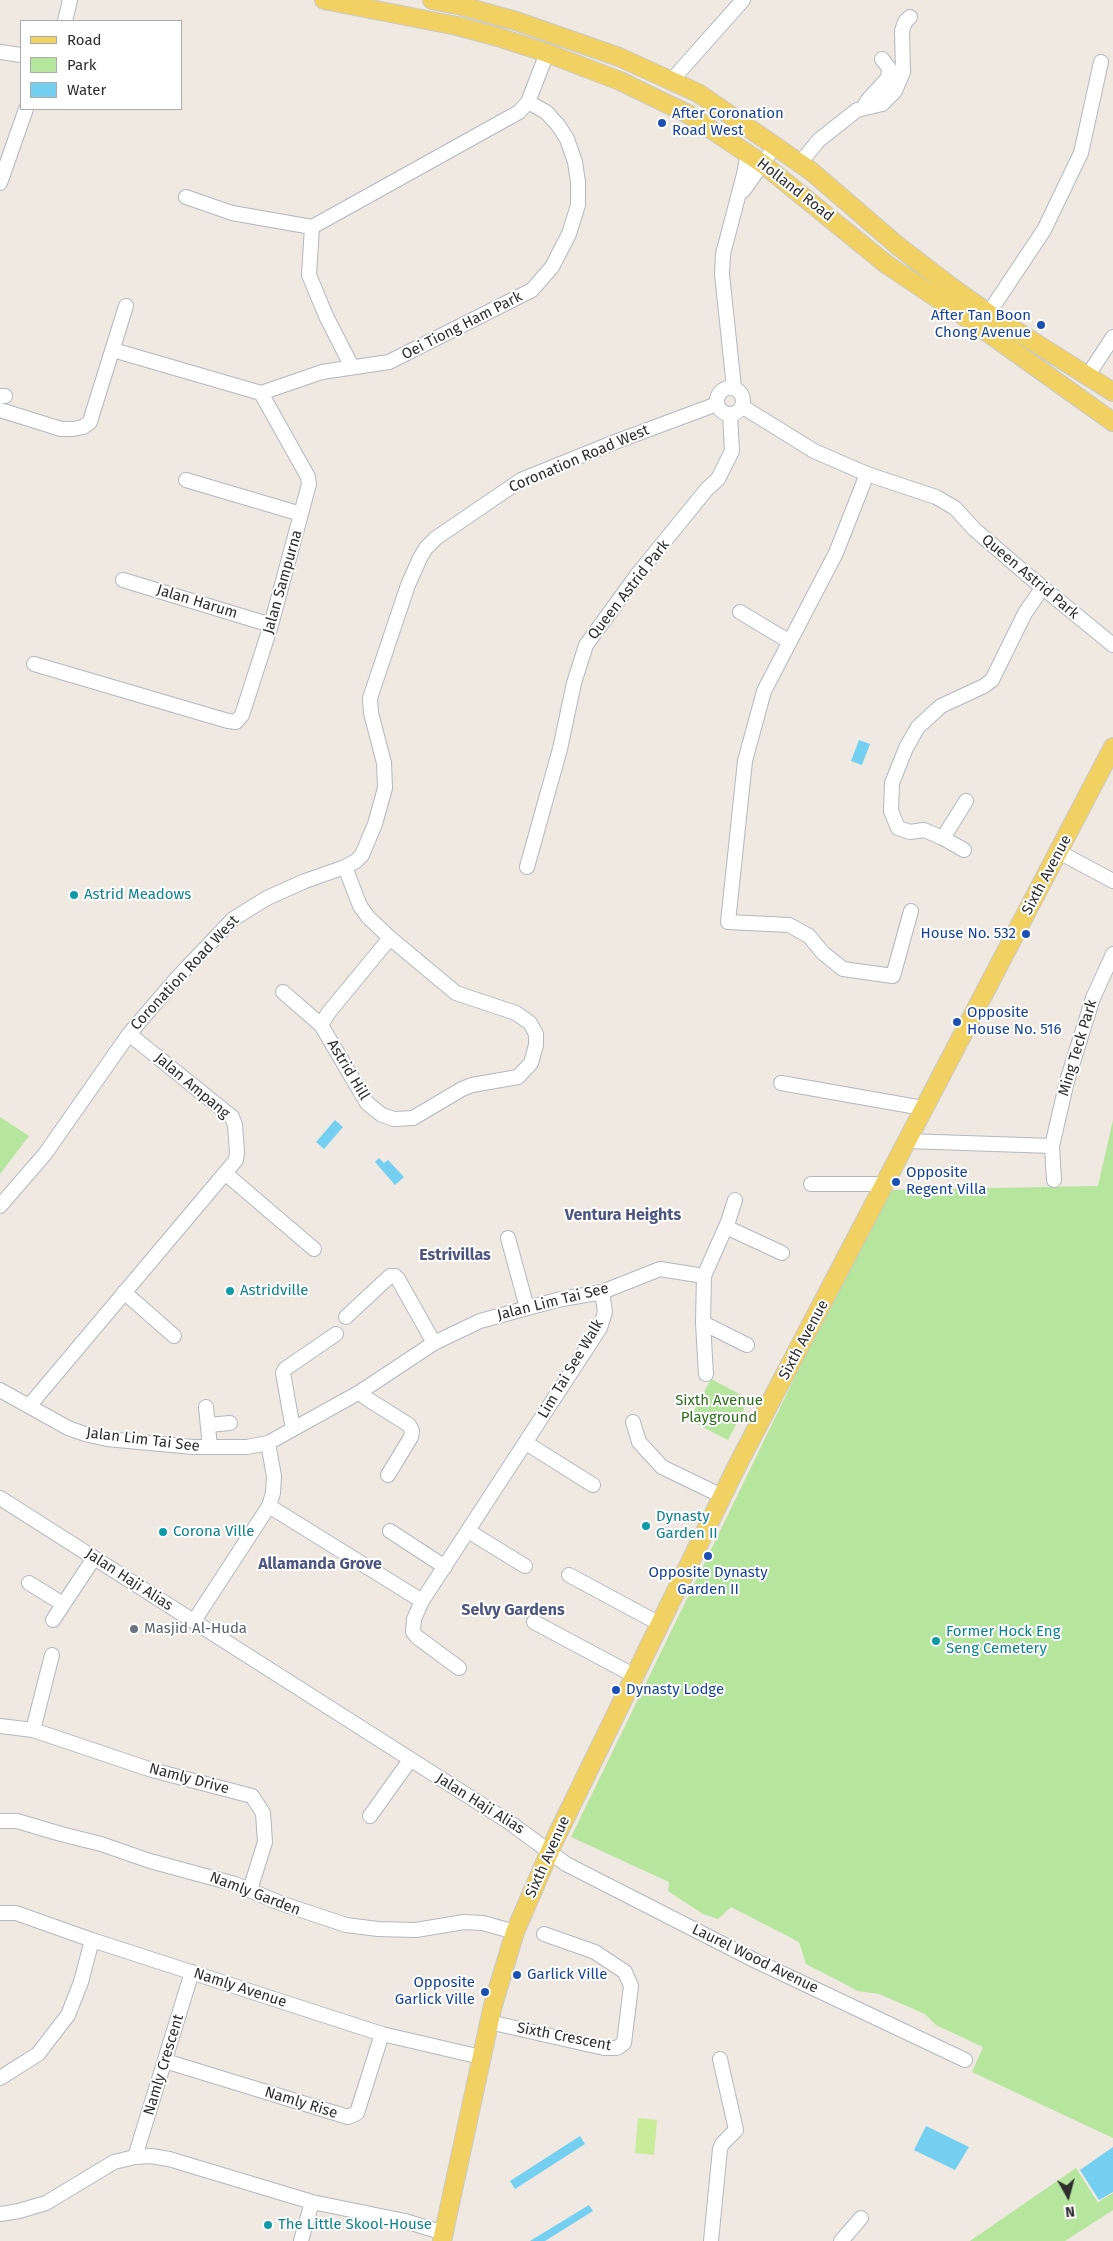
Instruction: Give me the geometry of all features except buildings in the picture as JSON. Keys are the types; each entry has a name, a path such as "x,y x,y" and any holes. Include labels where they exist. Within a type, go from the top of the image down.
{"main road":[{"name":"Holland Road","path":"324,0 457,26 547,53 620,81 688,114 763,164 886,264 1088,376 1113,392"},
{"name":"Holland Road","path":"432,0 462,6 516,22 619,57 698,93 800,163 984,320 1113,422"},
{"name":"Sixth Avenue","path":"443,2237 489,2022 515,1932 550,1851 722,1496 886,1184 923,1108 1113,748"}],"street":[{"path":"64,20 70,0"},
{"path":"671,81 743,0"},
{"path":"800,163 819,140 857,110 882,104 895,91 903,72 902,31 905,22 910,17"},
{"path":"0,52 20,55"},
{"path":"186,197 232,213 312,227 510,119 528,102 547,53"},
{"path":"863,108 888,78 889,68 882,59"},
{"path":"984,320 1044,230 1081,153 1100,62"},
{"name":"Oei Tiong Ham Park","path":"262,393 322,372 352,366 380,364 401,357 532,290 552,267 570,234 578,206 575,162 567,139 546,112 528,102"},
{"path":"0,183 26,110"},
{"path":"738,198 775,146"},
{"path":"734,388 722,274 723,254 748,153"},
{"path":"312,227 309,275 326,316 352,366"},
{"path":"0,410 61,429 83,427 90,422 126,306"},
{"path":"1088,376 1113,336"},
{"path":"113,350 262,393"},
{"path":"734,388 742,394 743,407 736,413 730,415 722,412 717,404 718,396 722,390 734,388"},
{"name":"Jalan Sampurna","path":"34,664 228,722 236,722 242,715 271,624 309,484 308,477 262,393"},
{"name":"Coronation Road West","path":"0,1206 45,1154 129,1034 177,978 233,919 266,898 306,881 345,868 356,862 362,854 384,798 385,788 384,762 371,712 370,698 408,586 426,548 436,538 521,480 717,404"},
{"name":"Queen Astrid Park","path":"743,407 814,451 867,474 936,497 955,508 974,529 1113,645"},
{"name":"Queen Astrid Park","path":"527,867 560,749 574,683 586,646 637,575 707,489 718,480 732,451 730,415"},
{"path":"867,474 836,553 764,691 745,761 728,922 790,925 809,936 823,953 843,969 893,976 911,911"},
{"path":"186,480 301,514"},
{"name":"Jalan Harum","path":"123,580 271,624"},
{"path":"964,850 944,838 924,830 910,832 898,828 891,811 892,783 906,748 918,726 941,706 984,686 992,680 1024,613 1043,588"},
{"path":"740,612 790,642"},
{"path":"944,838 966,801"},
{"path":"1059,852 1113,881"},
{"name":"Astrid Hill","path":"345,868 360,906 368,917 390,938 456,993 516,1013 530,1023 536,1034 536,1045 535,1054 527,1070 518,1077 508,1080 472,1085 462,1089 413,1118 394,1120 382,1116 367,1103 321,1025 329,1012 390,938"},
{"name":"Ming Teck Park","path":"1054,1180 1052,1146 1067,1081 1093,998 1113,954"},
{"path":"283,992 321,1025"},
{"name":"Jalan Ampang","path":"28,1406 236,1160 238,1152 235,1125 232,1117 129,1034"},
{"path":"781,1083 923,1108"},
{"path":"907,1141 1052,1146"},
{"path":"226,1174 314,1249"},
{"path":"811,1184 886,1184"},
{"path":"706,1374 703,1323 704,1276 726,1227 735,1200"},
{"path":"726,1227 782,1253"},
{"path":"508,1238 528,1308"},
{"name":"Jalan Lim Tai See","path":"0,1390 68,1428 106,1439 210,1447 247,1447 268,1443 360,1392 434,1343 480,1321 528,1308 602,1292 660,1269 704,1276"},
{"path":"346,1317 390,1276 394,1276 398,1279 434,1343"},
{"path":"124,1292 174,1336"},
{"name":"Lim Tai See Walk","path":"459,1668 417,1637 413,1632 414,1618 422,1601 600,1328 605,1312 602,1292"},
{"path":"703,1323 747,1345"},
{"path":"293,1429 283,1373 285,1369 336,1334"},
{"path":"360,1392 366,1398 409,1424 412,1431 411,1437 388,1476"},
{"path":"206,1407 210,1447"},
{"path":"633,1422 639,1442 662,1467 722,1496"},
{"path":"208,1424 230,1423"},
{"path":"194,1621 269,1506 273,1494 274,1476 268,1443"},
{"path":"526,1443 593,1485"},
{"name":"Jalan Haji Alias","path":"0,1498 510,1822 550,1851"},
{"path":"269,1506 422,1601"},
{"path":"390,1531 445,1567"},
{"path":"468,1531 525,1566"},
{"path":"53,1620 94,1558"},
{"path":"569,1575 660,1624"},
{"path":"29,1583 63,1604"},
{"path":"534,1622 635,1676"},
{"path":"33,1730 52,1655"},
{"name":"Namly Drive","path":"0,1726 33,1730 152,1770 252,1796 263,1813 265,1842 250,1890"},
{"path":"370,1816 410,1760"},
{"name":"Namly Garden","path":"0,1821 18,1821 101,1844 150,1861 235,1884 304,1912 346,1926 378,1930 416,1930 464,1922 483,1923 515,1932"},
{"name":"Laurel Wood Avenue","path":"550,1851 566,1864 756,1961 965,2060"},
{"name":"Namly Avenue","path":"0,1913 16,1914 382,2034 482,2057"},
{"name":"Sixth Crescent","path":"489,2022 604,2048 617,2048 624,2043 631,1986 625,1972 595,1952 544,1934"},
{"path":"0,2078 38,2054 68,2015 81,1982 92,1940"},
{"name":"Namly Crescent","path":"135,2157 192,1972"},
{"name":"Namly Rise","path":"165,2061 348,2117 357,2112 382,2034"},
{"path":"711,2241 720,2149 722,2144 736,2130 720,2059"},
{"path":"0,2214 19,2211 46,2203 108,2165 135,2157 169,2159 312,2202 405,2221 443,2237"},
{"path":"300,2241 312,2202"},
{"path":"840,2241 861,2218"}],"green space":[{"path":"0,1117 29,1136 0,1174"},
{"path":"1113,1120 1113,2138 972,2072 983,2047 936,2025 925,2014 879,1994 858,1991 806,1964 799,1942 731,1907 718,1919 703,1914 668,1891 669,1882 571,1837 886,1190 1098,1186"},
{"name":"Sixth Avenue Playground","path":"711,1379 749,1399 728,1440 689,1420"},
{"path":"638,2118 657,2120 654,2155 635,2153"},
{"path":"1076,2168 1104,2212 1098,2202 1113,2193 1113,2210 1065,2241 970,2241"}],"water":[{"path":"859,740 870,744 862,765 851,761"},
{"path":"335,1120 343,1127 324,1149 316,1142"},
{"path":"379,1158 384,1163 388,1160 404,1177 395,1185 375,1162"},
{"path":"926,2126 969,2147 955,2170 914,2150"},
{"path":"580,2136 585,2144 515,2189 510,2181"},
{"path":"1113,2147 1113,2192 1099,2200 1080,2170"},
{"path":"589,2205 593,2211 545,2241 530,2241"}],"place":[{"name":"After Coronation Road West","path":"662,123"},
{"name":"After Tan Boon Chong Avenue","path":"1041,325"},
{"name":"Astrid Meadows","path":"74,895"},
{"name":"House No. 532","path":"1026,934"},
{"name":"Opposite House No. 516","path":"957,1022"},
{"name":"Opposite Regent Villa","path":"896,1182"},
{"name":"Astridville","path":"230,1291"},
{"name":"Dynasty Garden II","path":"646,1526"},
{"name":"Corona Ville","path":"163,1532"},
{"name":"Opposite Dynasty Garden II","path":"708,1556"},
{"name":"Masjid Al-Huda","path":"134,1629"},
{"name":"Former Hock Eng Seng Cemetery","path":"936,1641"},
{"name":"Dynasty Lodge","path":"616,1690"},
{"name":"Garlick Ville","path":"517,1975"},
{"name":"Opposite Garlick Ville","path":"485,1992"},
{"name":"The Little Skool-House","path":"268,2225"}],"district":[{"name":"Ventura Heights","path":"623,1216"},
{"name":"Estrivillas","path":"455,1256"},
{"name":"Allamanda Grove","path":"320,1565"},
{"name":"Selvy Gardens","path":"513,1611"}]}
